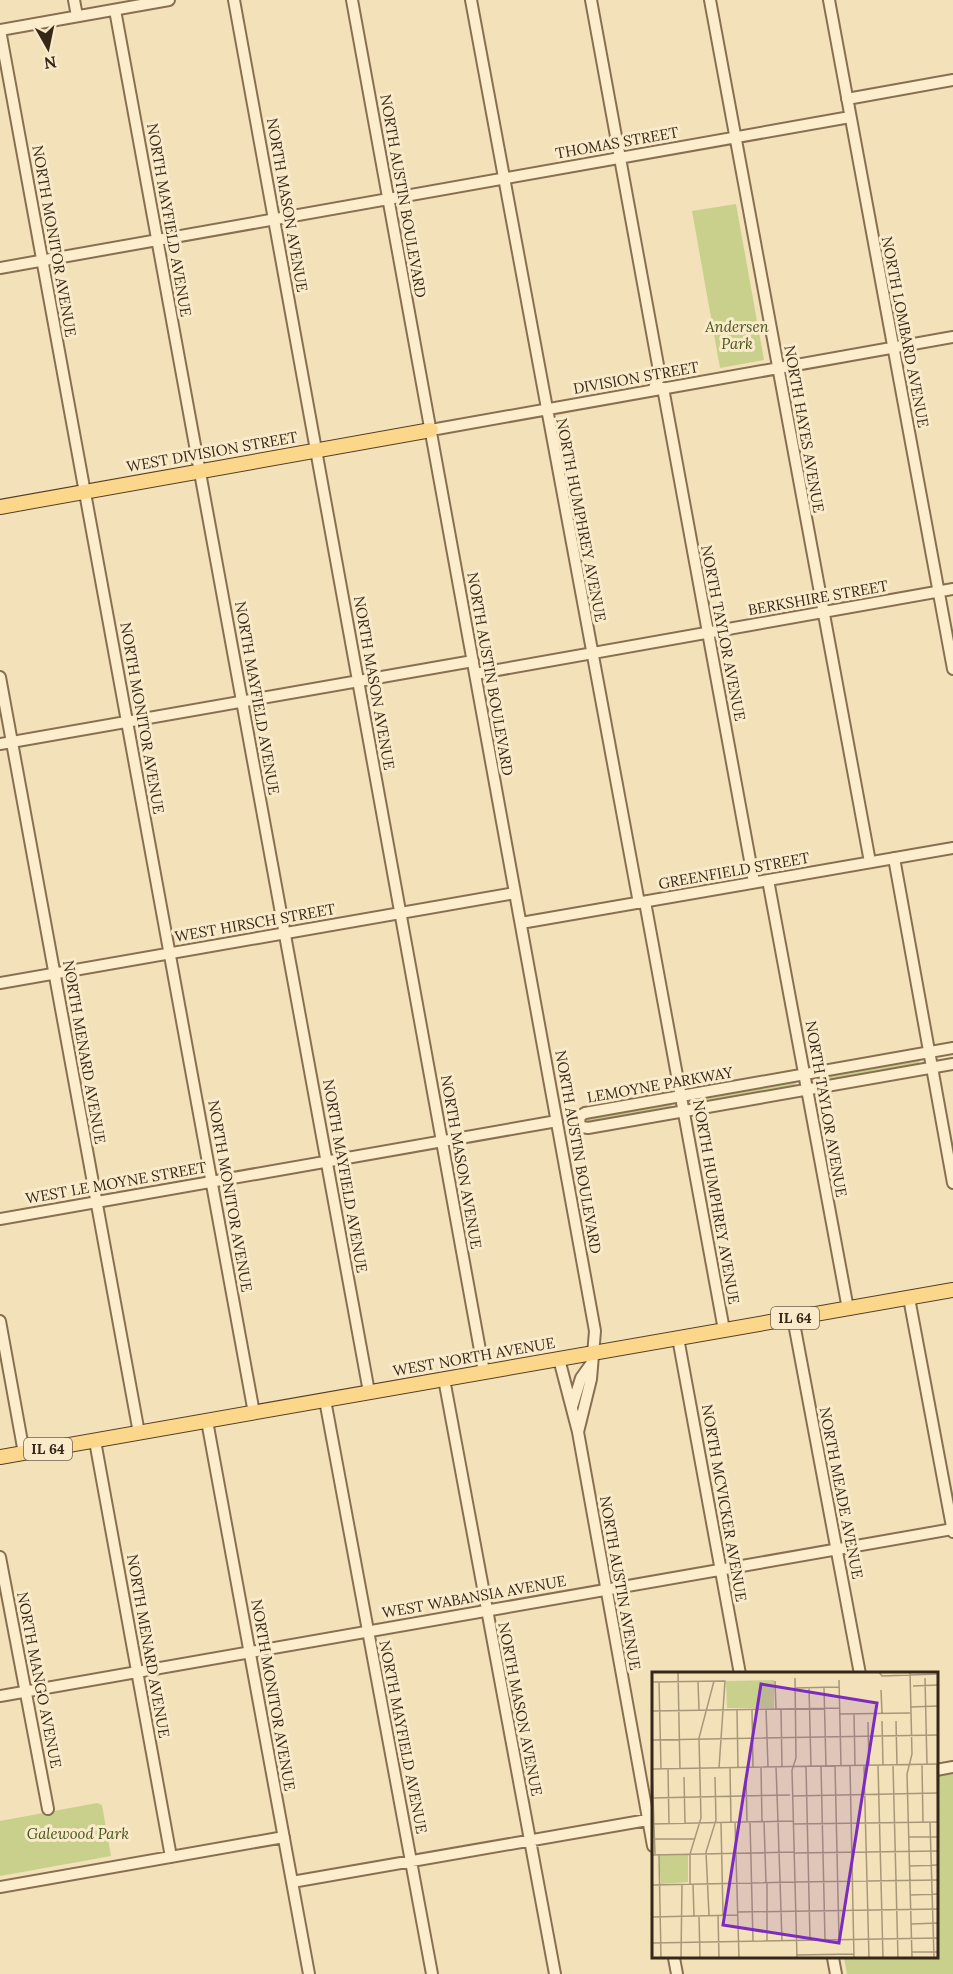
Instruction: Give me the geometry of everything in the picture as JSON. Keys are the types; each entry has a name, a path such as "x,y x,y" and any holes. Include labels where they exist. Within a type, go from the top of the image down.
{"main road":[{"name":"WEST DIVISION STREET","path":"0,507 430,430"},
{"name":"WEST NORTH AVENUE","path":"0,1457 559,1359 592,1359 678,1338 953,1290"}],"street":[{"path":"74,0 77,16"},
{"path":"0,30 170,0"},
{"name":"NORTH MASON AVENUE","path":"234,0 484,1372"},
{"name":"NORTH AUSTIN BOULEVARD","path":"352,0 596,1331 592,1359"},
{"name":"NORTH HUMPHREY AVENUE","path":"471,0 591,653 684,1111 724,1330"},
{"path":"591,0 660,376 658,389"},
{"name":"NORTH HAYES AVENUE","path":"710,0 870,862"},
{"name":"NORTH LOMBARD AVENUE","path":"829,0 953,669"},
{"name":"NORTH MAYFIELD AVENUE","path":"115,10 369,1392"},
{"name":"NORTH MONITOR AVENUE","path":"0,30 254,1413"},
{"path":"847,99 953,80"},
{"name":"THOMAS STREET","path":"0,268 850,117"},
{"name":"DIVISION STREET","path":"430,430 953,337"},
{"name":"NORTH TAYLOR AVENUE","path":"658,389 754,882"},
{"name":"BERKSHIRE STREET","path":"475,674 953,589"},
{"path":"0,744 473,661"},
{"name":"NORTH MENARD AVENUE","path":"0,676 139,1433"},
{"name":"GREENFIELD STREET","path":"521,923 953,848"},
{"path":"894,858 953,1183"},
{"name":"NORTH TAYLOR AVENUE","path":"768,880 848,1308"},
{"name":"WEST HIRSCH STREET","path":"0,983 515,893"},
{"name":"LEMOYNE PARKWAY","path":"953,1048 585,1113 580,1116 579,1123 582,1127 588,1128 953,1064"},
{"name":"WEST LE MOYNE STREET","path":"0,1219 557,1121"},
{"path":"909,1298 953,1530"},
{"name":"NORTH MEADE AVENUE","path":"794,1318 860,1672"},
{"path":"0,1321 24,1453"},
{"name":"NORTH MCVICKER AVENUE","path":"678,1338 740,1672"},
{"name":"NORTH AUSTIN AVENUE","path":"559,1359 578,1432 651,1820"},
{"path":"571,1411 581,1378 592,1359"},
{"name":"NORTH AUSTIN AVENUE","path":"578,1432 591,1379 592,1359"},
{"name":"NORTH MASON AVENUE","path":"444,1379 555,1974"},
{"name":"NORTH MAYFIELD AVENUE","path":"325,1400 432,1974"},
{"name":"NORTH MONITOR AVENUE","path":"207,1421 309,1974"},
{"name":"NORTH MENARD AVENUE","path":"95,1440 171,1857"},
{"name":"WEST WABANSIA AVENUE","path":"0,1696 953,1530"},
{"name":"NORTH MANGO AVENUE","path":"0,1557 48,1809"},
{"path":"938,1770 953,1767"},
{"path":"292,1882 651,1820"},
{"path":"0,1887 284,1837"},
{"path":"674,1959 677,1974"},
{"path":"833,1959 836,1974"}],"green space":[{"name":"Andersen Park","path":"736,204 764,360 720,368 692,211"},
{"path":"919,1059 920,1067 819,1085 817,1076"},
{"path":"795,1080 796,1089 695,1107 693,1098"},
{"path":"671,1102 672,1111 585,1125 584,1120"},
{"path":"953,1773 953,1974 847,1974 844,1959 938,1959 938,1776"},
{"name":"Galewood Park","path":"97,1803 102,1805 111,1856 0,1876 0,1821"}]}
